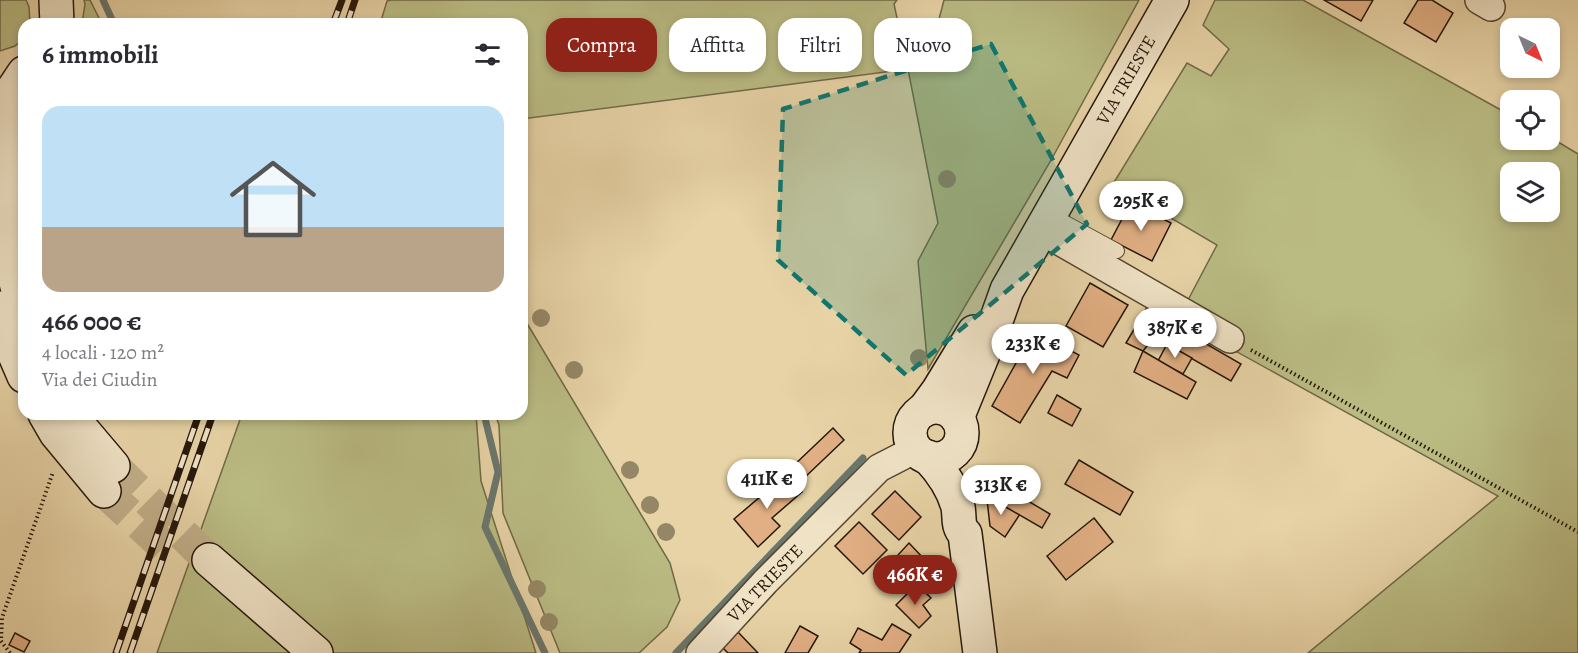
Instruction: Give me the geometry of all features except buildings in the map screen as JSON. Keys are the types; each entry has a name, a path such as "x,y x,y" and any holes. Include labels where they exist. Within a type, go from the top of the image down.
{"street":[{"path":"56,0 57,18"},
{"name":"VIA TRIESTE","path":"1007,290 1172,0"},
{"path":"0,76 18,71"},
{"path":"18,82 8,97 4,123 9,219 18,291"},
{"path":"1044,222 1230,339"},
{"path":"924,410 978,325 1007,290"},
{"path":"922,453 936,458 950,454 1007,290"},
{"path":"0,308 9,341 18,362"},
{"path":"965,534 970,527 958,430 945,409 931,407 917,414 910,428 910,436 922,453 943,473 957,507 960,528 965,534 980,653"},
{"path":"48,420 56,433 109,478 75,420"},
{"name":"VIA TRIESTE","path":"700,653 765,582 879,468 922,453"},
{"path":"283,653 205,570 316,653"}],"lane":[{"path":"1044,222 1117,251"}],"path":[{"path":"1230,339 1578,532"},
{"path":"10,653 1,641 2,618 53,470"}],"highlighted area":[{"path":"991,44 1087,224 906,375 778,260 783,109"}],"green space":[{"path":"0,0 26,0 30,18 18,18 18,43 0,51"},
{"path":"84,0 90,0 99,18 83,18"},
{"path":"391,0 897,0 894,4 897,18 874,18 874,72 885,72 528,118 528,18 382,18 387,1"},
{"path":"944,0 1139,0 1050,162 928,369 918,261 938,223 909,72 972,72 972,18 939,18"},
{"path":"1215,0 1303,0 1500,109 1500,150 1560,150 1560,143 1578,154 1578,653 1308,653 1498,496 1181,321 1188,300 1217,245 1113,184 1187,63 1211,76 1229,49 1203,25"},
{"path":"528,325 670,563 680,600 667,627 639,653 560,653 503,513 497,420 528,420"},
{"path":"240,420 476,420 481,481 536,653 157,653"}],"waterway":[{"path":"103,0 111,18"},
{"path":"485,420 498,472 485,527 545,653"},
{"path":"676,653 863,458"}],"tunnel":[{"path":"113,466 209,560"},
{"path":"104,491 169,551"}],"railway":[{"path":"335,18 342,0"},
{"path":"349,18 355,0"},
{"path":"116,653 197,420"},
{"path":"130,653 211,420"}]}
